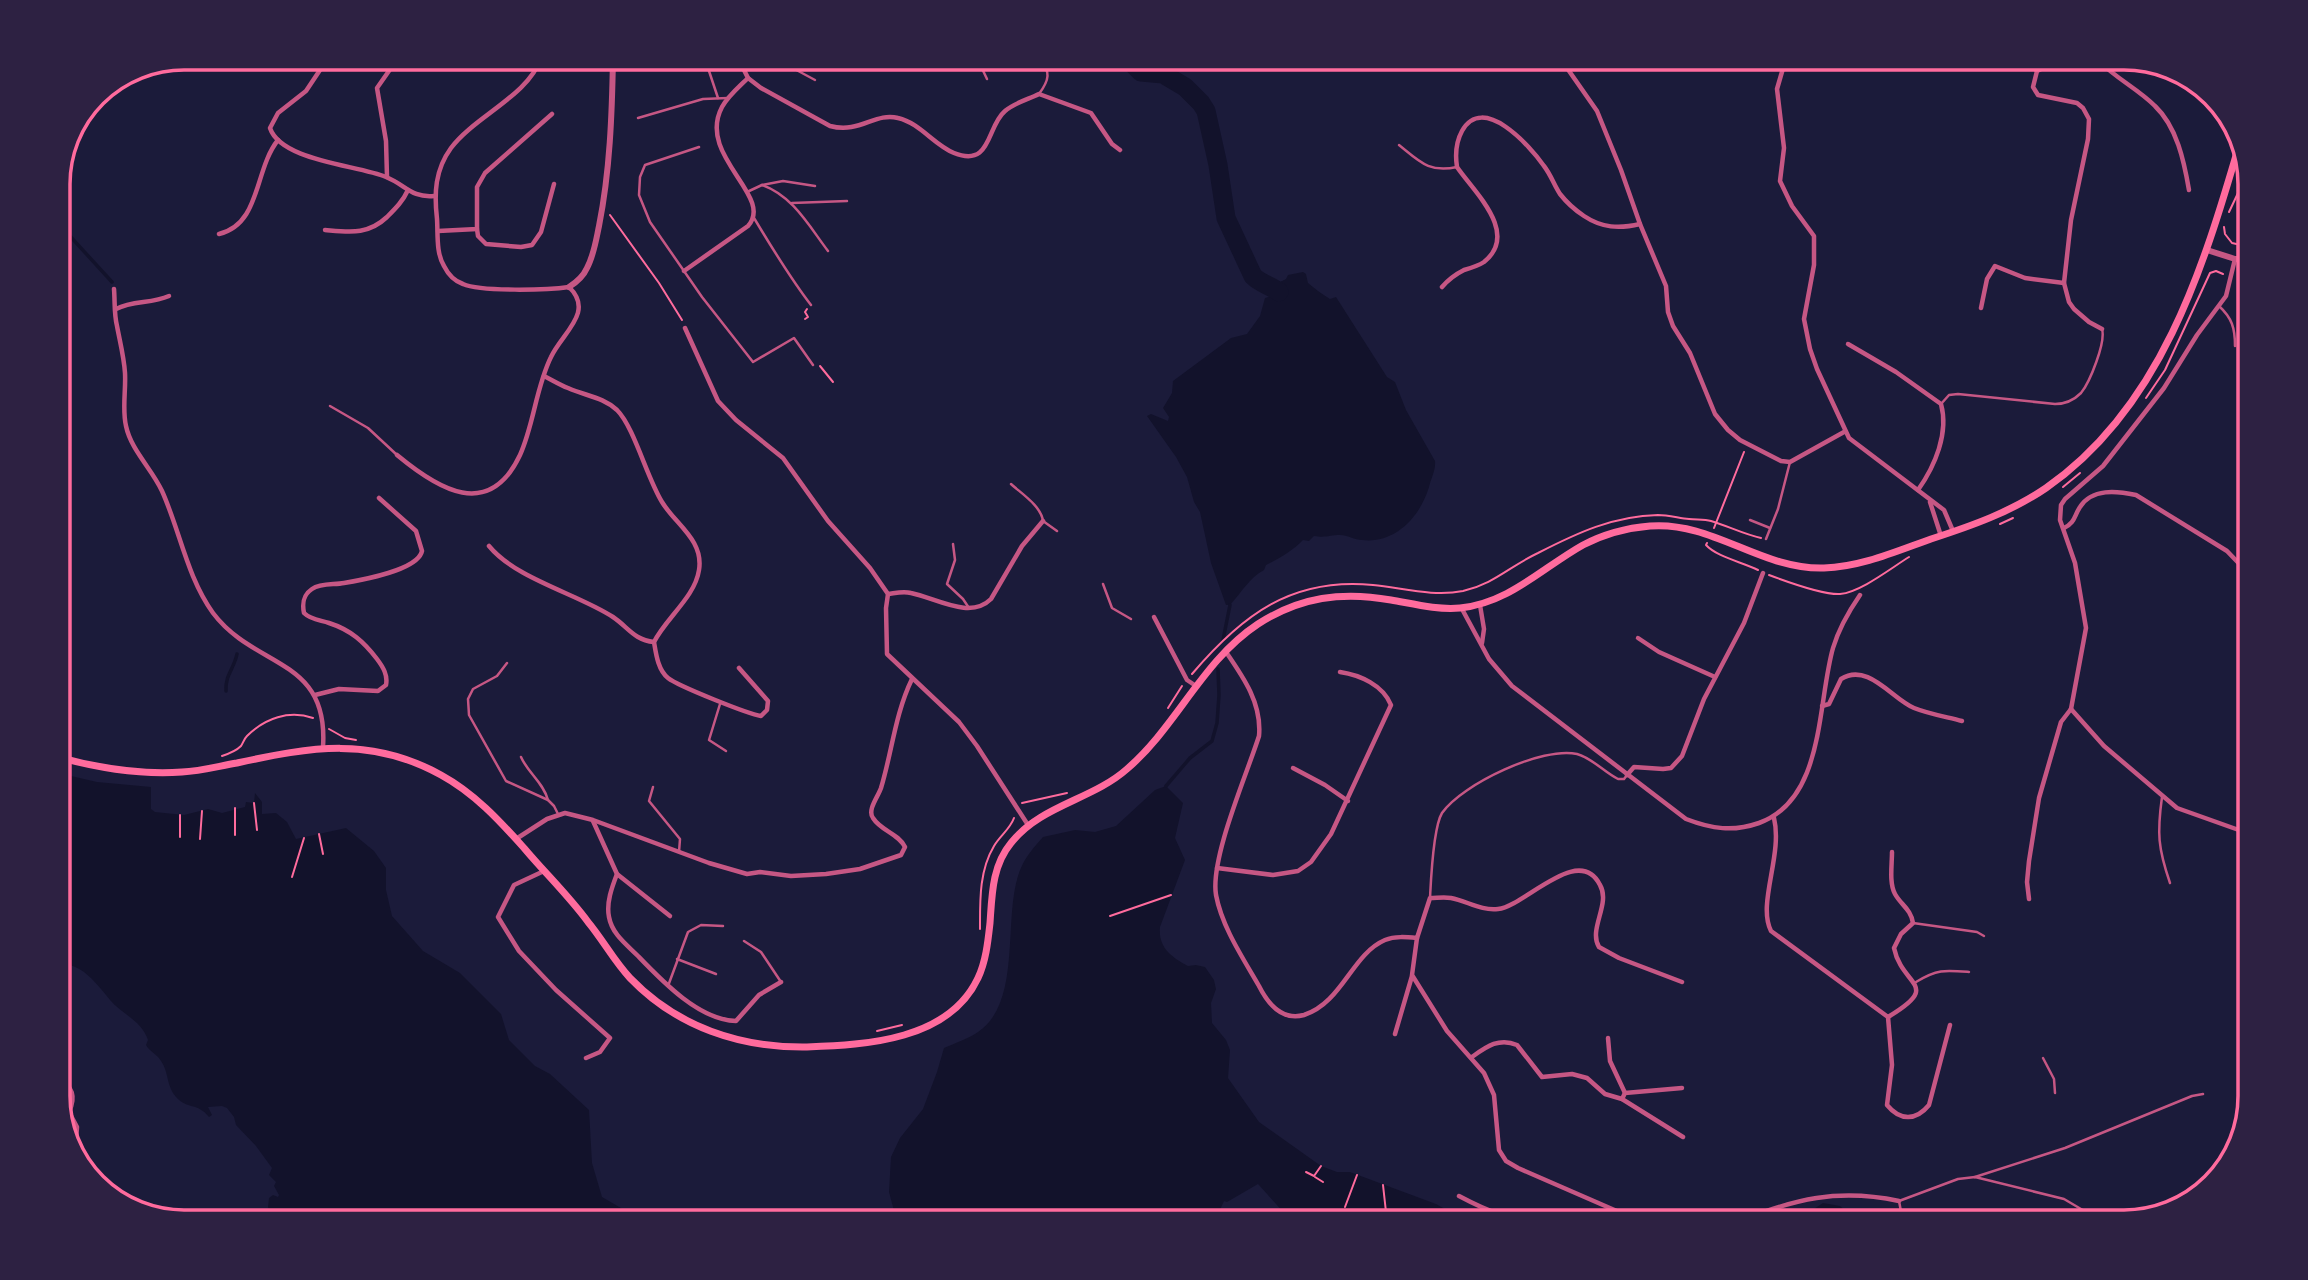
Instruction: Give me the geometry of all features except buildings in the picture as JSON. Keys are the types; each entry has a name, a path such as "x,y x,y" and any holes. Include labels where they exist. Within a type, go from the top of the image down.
{"main road":[{"path":"70,760 118,770 190,772 323,747 377,751 414,762 437,773 477,800 516,839 587,920 625,974 670,1013 693,1025 748,1043 786,1047 862,1043 927,1028 949,1014 977,982 984,961 996,872 1004,853 1028,825 1052,810 1104,786 1133,765 1225,651 1268,618 1314,598 1346,594 1432,607 1462,608 1480,605 1523,586 1590,541 1634,527 1662,525 1698,530 1776,562 1813,569 1851,565 1954,532 2028,499 2063,475 2099,442 2129,405 2158,360 2185,306 2207,250 2235,157"}],"street":[{"path":"320,70 306,91 275,118 270,128 278,141 312,158 387,177 422,197 434,196"},
{"path":"387,177 386,141 377,88 390,70"},
{"path":"535,70 531,77 452,147 438,173 434,196 440,259 456,281 466,286 547,290 569,287 579,280 587,269 603,207 610,151 613,70"},
{"path":"744,70 748,78 761,88 830,126 852,129 889,117 898,118 907,121 948,151 960,156 979,152 986,146 1004,111 1039,94 1091,113 1112,144 1120,150"},
{"path":"1568,70 1597,111 1665,286 1668,312 1673,326 1694,362 1711,405 1728,430 1747,444 1782,461 1790,462 1844,432"},
{"path":"1783,70 1777,89 1784,148 1780,180 1792,206 1814,236 1814,265 1805,309 1805,328 1817,369 1844,432 1930,502 1944,510 1954,532"},
{"path":"2110,70 2124,84 2157,107 2165,118 2182,154 2189,190"},
{"path":"2037,71 2033,87 2038,95 2077,103 2089,119 2088,139 2071,220 2064,284 2074,309 2102,329"},
{"path":"684,271 748,226 754,218 754,205 728,164 718,141 717,123 728,98 748,78"},
{"path":"552,114 485,173 477,187 478,236 486,244 521,247 532,245 541,232 554,184"},
{"path":"1442,287 1459,273 1485,261 1497,243 1497,231 1492,215 1457,167 1457,147 1463,129 1474,118 1488,117 1527,146 1544,166 1565,199 1585,217 1613,228 1640,223"},
{"path":"219,234 236,228 245,218 270,153 278,141"},
{"path":"325,230 361,232 373,229 399,206 408,190"},
{"path":"438,231 477,229"},
{"path":"2029,899 2029,861 2039,798 2061,722 2071,709 2085,628 2075,563 2060,512 2065,499 2103,466 2164,388 2229,289 2235,259 2207,250"},
{"path":"1981,308 1987,279 1995,266 2025,278 2064,284"},
{"path":"397,455 426,479 448,490 478,493 493,488 505,478 521,453 553,351 579,310 577,296 569,287"},
{"path":"114,289 116,325 124,363 126,429 162,490 192,574 225,626 251,647 295,672 315,695 324,727 323,747"},
{"path":"116,309 127,303 155,302 169,296"},
{"path":"685,328 718,401 736,420 783,458 828,521 870,568 888,594 887,654 959,722 1028,825"},
{"path":"1848,344 1896,372 1941,404 1941,431 1935,464 1918,490"},
{"path":"544,376 602,400 619,412 626,421 663,504 694,541 700,561 695,585 654,642 662,671 668,678 761,716 767,710 768,701 739,668"},
{"path":"2064,528 2074,521 2084,502 2106,491 2119,491 2136,495 2227,551 2238,562"},
{"path":"315,695 339,690 377,691 386,685 383,666 359,638 336,626 310,618 304,613 302,603 307,593 315,586 345,583 378,575 410,565 419,559 422,551 416,531 379,498"},
{"path":"1930,502 1941,536"},
{"path":"888,594 909,592 968,608 984,606 991,599 1022,546 1043,521"},
{"path":"489,546 501,558 540,581 613,617 642,641 654,642"},
{"path":"1627,775 1634,767 1663,769 1678,763 1715,677 1744,623 1763,573"},
{"path":"1462,608 1500,674 1513,687 1686,819 1703,826 1730,830 1773,818 1792,801 1806,778 1834,646 1850,609 1860,595"},
{"path":"1480,605 1484,629 1482,643"},
{"path":"1154,618 1187,680 1196,685"},
{"path":"1639,638 1659,652 1715,677"},
{"path":"1225,651 1256,701 1261,722 1217,869 1216,894 1228,928 1268,1001 1285,1015 1302,1015 1325,1004 1374,946 1386,940 1417,938"},
{"path":"1217,869 1273,876 1298,871 1321,851 1348,801 1391,705 1382,692 1366,679 1356,674 1340,672"},
{"path":"1822,706 1829,704 1841,679 1854,674 1881,683 1912,707 1962,721"},
{"path":"516,839 558,814 565,813 593,820 709,863 747,873 791,876 826,874 860,869 901,855 905,847 902,841 879,824 871,812 880,789 897,716 912,679"},
{"path":"2071,709 2104,746 2161,797 2177,808 2238,830"},
{"path":"1293,768 1348,801"},
{"path":"1773,818 1777,845 1766,916 1771,932 1888,1017 1892,1065 1887,1105 1893,1113 1902,1118 1913,1117 1923,1113 1929,1105 1950,1025"},
{"path":"593,820 617,874 670,916"},
{"path":"1888,1017 1915,998 1916,982 1900,968 1894,948 1901,934 1913,923 1909,910 1892,889 1892,852"},
{"path":"1395,1034 1412,975 1417,938 1430,898 1451,898 1496,910 1516,902 1571,870 1586,872 1595,877 1603,892 1596,936 1599,947 1619,958 1682,982"},
{"path":"544,871 514,885 498,917 519,951 556,990 610,1038 600,1052 586,1058"},
{"path":"617,874 608,916 615,933 682,998 725,1020 736,1021 759,995 781,982"},
{"path":"1412,975 1447,1031 1484,1073 1494,1095 1499,1150 1507,1161 1530,1174 1617,1210"},
{"path":"1608,1038 1610,1061 1625,1093"},
{"path":"1472,1057 1494,1043 1510,1042 1517,1045 1542,1077 1579,1075 1587,1078 1605,1094 1622,1099 1683,1137"},
{"path":"70,1087 74,1102 71,1109"},
{"path":"1625,1093 1682,1088"},
{"path":"1622,1099 1625,1093"},
{"path":"72,1118 77,1127 77,1135"},
{"path":"1459,1196 1485,1210"},
{"path":"1773,1210 1809,1198 1867,1196 1899,1201"}],"lane":[{"path":"709,70 718,98"},
{"path":"796,70 815,80"},
{"path":"983,70 987,79"},
{"path":"1039,94 1049,78 1047,70"},
{"path":"638,118 703,99 728,98"},
{"path":"1399,145 1432,168 1457,167"},
{"path":"699,147 648,162 640,177 639,195 642,208 684,271 753,362 794,338 813,365"},
{"path":"747,192 783,181 815,186"},
{"path":"762,186 792,203 828,251"},
{"path":"792,203 847,201"},
{"path":"754,218 787,274 811,306"},
{"path":"2219,306 2228,314 2235,328 2235,345"},
{"path":"1941,404 1949,395 1958,394 2055,404 2068,402 2081,392 2089,378 2103,338 2102,329"},
{"path":"330,407 368,428 397,455"},
{"path":"1766,539 1790,462"},
{"path":"1011,484 1042,514 1043,521 1056,531"},
{"path":"1750,520 1770,528"},
{"path":"953,544 955,560 947,584 963,599 968,608"},
{"path":"1103,584 1112,608 1131,619"},
{"path":"507,663 497,676 472,689 468,709 477,731 506,781 548,800 558,814"},
{"path":"721,701 709,740 726,751"},
{"path":"1430,898 1437,825 1452,802 1480,781 1533,760 1564,752 1583,756 1618,779 1624,779 1627,775"},
{"path":"521,757 545,790 548,800"},
{"path":"653,787 649,801 680,839 679,852"},
{"path":"2161,797 2157,834 2160,855 2170,883"},
{"path":"1913,923 1977,932 1984,936"},
{"path":"668,986 685,937 696,926 723,926"},
{"path":"744,941 761,952 781,982"},
{"path":"677,959 716,974"},
{"path":"1916,982 1932,972 1969,972"},
{"path":"2043,1058 2053,1079 2055,1093"},
{"path":"1901,1210 1899,1201 1958,1179 1975,1177 2065,1148 2192,1096 2203,1094"},
{"path":"1975,1177 2064,1199 2083,1210"}],"path":[{"path":"2228,213 2238,193"},
{"path":"603,207 679,312 685,328"},
{"path":"2225,221 2228,239 2238,245"},
{"path":"2141,405 2165,370 2210,273 2220,271 2224,279"},
{"path":"805,312 808,317 805,319"},
{"path":"813,365 822,367 833,382"},
{"path":"1722,509 1747,444"},
{"path":"2062,488 2082,470"},
{"path":"1166,713 1187,680 1219,643 1245,620 1282,598 1317,586 1353,583 1432,592 1460,591 1499,578 1531,556 1589,527 1659,515 1709,521 1766,539"},
{"path":"1994,526 2017,516"},
{"path":"1898,564 1911,556"},
{"path":"213,758 241,747 245,737 269,721 293,713 311,717 345,738 357,740"},
{"path":"980,935 982,880 986,860 1012,824 1012,810 1023,802 1068,793"},
{"path":"254,803 257,830"},
{"path":"235,808 235,835"},
{"path":"200,839 202,811"},
{"path":"180,815 180,836"},
{"path":"319,834 323,854"},
{"path":"292,877 304,838"},
{"path":"1110,916 1171,895"},
{"path":"876,1031 901,1026"},
{"path":"1314,1176 1321,1166"},
{"path":"1306,1172 1322,1182"},
{"path":"1345,1207 1357,1175"},
{"path":"1383,1185 1386,1210"}],"shaded area":[{"path":"1303,272 1308,283 1330,299 1336,297 1387,377 1395,382 1406,410 1435,461 1434,471 1425,498 1413,518 1395,533 1374,540 1359,540 1340,535 1314,536 1309,541 1303,540 1266,565 1230,605 1226,605 1211,563 1200,512 1194,502 1187,477 1147,416 1151,414 1168,421 1169,417 1163,408 1172,393 1173,381 1231,338 1247,334 1260,316 1265,298 1279,294 1280,282 1288,275"},
{"path":"70,776 97,782 151,787 151,809 155,812 184,815 208,809 222,813 245,807 246,802 254,803 255,793 262,802 262,814 276,813 287,822 296,839 346,828 374,851 386,868 386,890 392,916 423,951 460,973 501,1014 509,1040 535,1066 550,1074 589,1110 592,1163 602,1197 624,1210 269,1210 269,1198 279,1195 274,1186 276,1182 269,1175 272,1168 236,1125 227,1108 208,1107 212,1115 209,1117 200,1109 180,1101 171,1088 161,1061 146,1045 148,1040 145,1033 95,982 70,966"},
{"path":"1166,786 1183,803 1175,838 1185,860 1160,927 1161,941 1167,951 1188,966 1205,967 1214,980 1216,989 1211,1003 1212,1023 1226,1040 1230,1050 1228,1078 1259,1122 1321,1166 1337,1172 1350,1172 1447,1210 1281,1210 1258,1184 1227,1202 1224,1201 1220,1210 894,1210 889,1192 891,1157 900,1138 923,1109 944,1048 978,1032 992,1018 1001,1000 1007,978 1015,887 1025,859 1043,837 1075,830 1095,832 1116,826 1155,790"},
{"path":"1823,1203 1840,1206 1844,1210 1812,1210"}],"waterway":[{"path":"1139,70 1163,74 1185,87 1201,103 1206,111 1218,165 1226,218 1253,276 1279,292"},
{"path":"70,236 112,282"},
{"path":"1223,640 1230,605"},
{"path":"226,691 237,654"},
{"path":"1166,786 1190,758 1212,741 1217,723 1218,669"}]}
